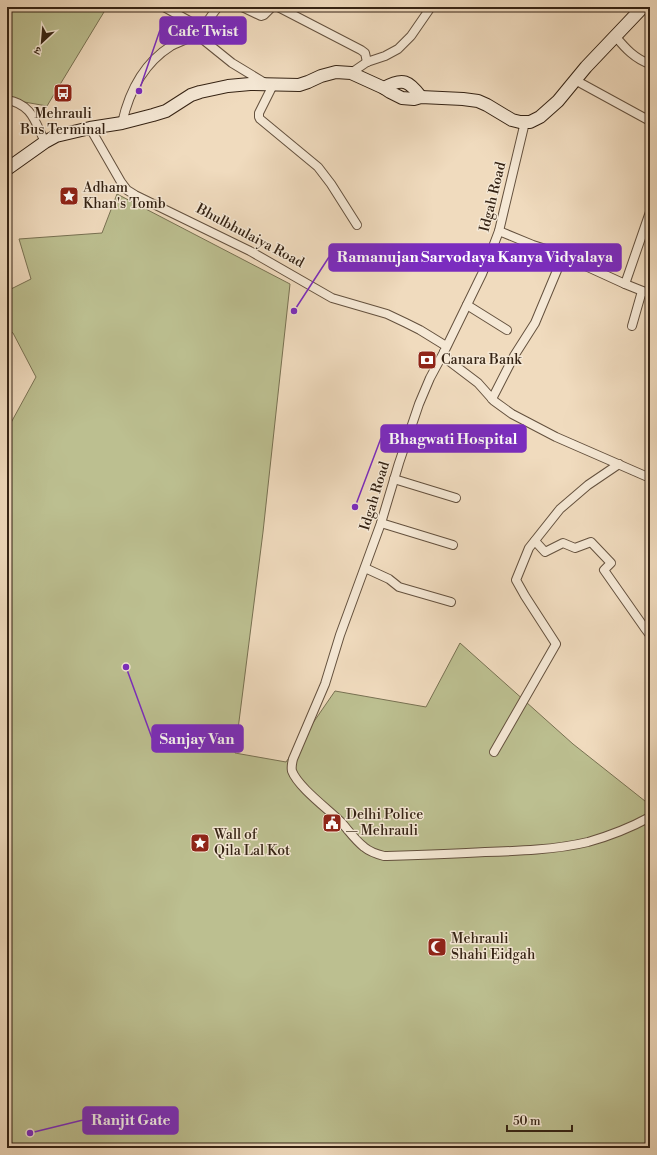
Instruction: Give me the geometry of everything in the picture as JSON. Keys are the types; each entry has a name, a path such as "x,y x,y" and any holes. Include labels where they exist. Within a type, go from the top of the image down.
{"street":[{"path":"164,7 199,31 232,63 270,85"},
{"path":"122,123 130,97 144,72 156,58 172,46 199,31 218,7"},
{"path":"242,7 261,16 272,7"},
{"path":"278,7 361,50 365,53 367,62"},
{"path":"351,73 367,62 385,56 405,44 431,7"},
{"path":"7,169 56,136 90,128 122,123 153,115 166,111 200,92 228,86 250,84 299,85 336,72 351,73 384,88 392,83 403,81 408,83 421,97 478,101 487,105 506,118 530,122 540,117 558,102 575,80 643,7"},
{"path":"616,37 627,50 639,59 650,64"},
{"path":"575,80 650,121"},
{"path":"270,85 259,113 260,119 318,167 331,184 357,225"},
{"path":"7,100 18,103 28,109 45,142"},
{"name":"Idgah Road","path":"525,122 499,231 482,274 430,378 419,404 381,523 340,635 325,684 291,767 294,776 302,786 364,847 374,853 384,856 510,852 563,847 611,834 650,817"},
{"name":"Bhulbhulaiya Road","path":"90,128 121,182 135,195 250,251 332,298 387,314 406,322 420,330 445,349 446,357 449,361 478,383 492,399 512,414 556,437 650,478"},
{"path":"625,284 650,212"},
{"path":"499,231 563,256 646,293 632,326"},
{"path":"492,399 514,356 535,323 563,256"},
{"path":"467,305 507,330"},
{"path":"494,752 556,644 516,580 529,548 560,509 588,485 618,464"},
{"path":"394,479 456,498"},
{"path":"381,523 453,545"},
{"path":"535,541 545,552 562,543 575,548 591,542 611,563 604,570 650,634"},
{"path":"365,568 389,579 399,587 451,602"}],"green space":[{"path":"7,7 107,7 47,106 7,99"},
{"path":"117,194 290,284 263,532 235,753 286,762 335,691 426,707 460,643 573,744 650,805 650,1148 7,1148 7,430 36,377 13,333 7,329 7,291 31,279 19,239 102,233"}],"place":[{"name":"Cafe Twist","path":"139,91"},
{"name":"Mehrauli Bus Terminal","path":"63,93"},
{"name":"Adham Khan's Tomb","path":"69,196"},
{"name":"Ramanujan Sarvodaya Kanya Vidyalaya","path":"294,311"},
{"name":"Canara Bank","path":"427,360"},
{"name":"Bhagwati Hospital","path":"355,507"},
{"name":"Sanjay Van","path":"126,667"},
{"name":"Delhi Police — Mehrauli","path":"332,823"},
{"name":"Wall of Qila Lal Kot","path":"200,843"},
{"name":"Mehrauli Shahi Eidgah","path":"437,947"},
{"name":"Ranjit Gate","path":"30,1133"}]}
